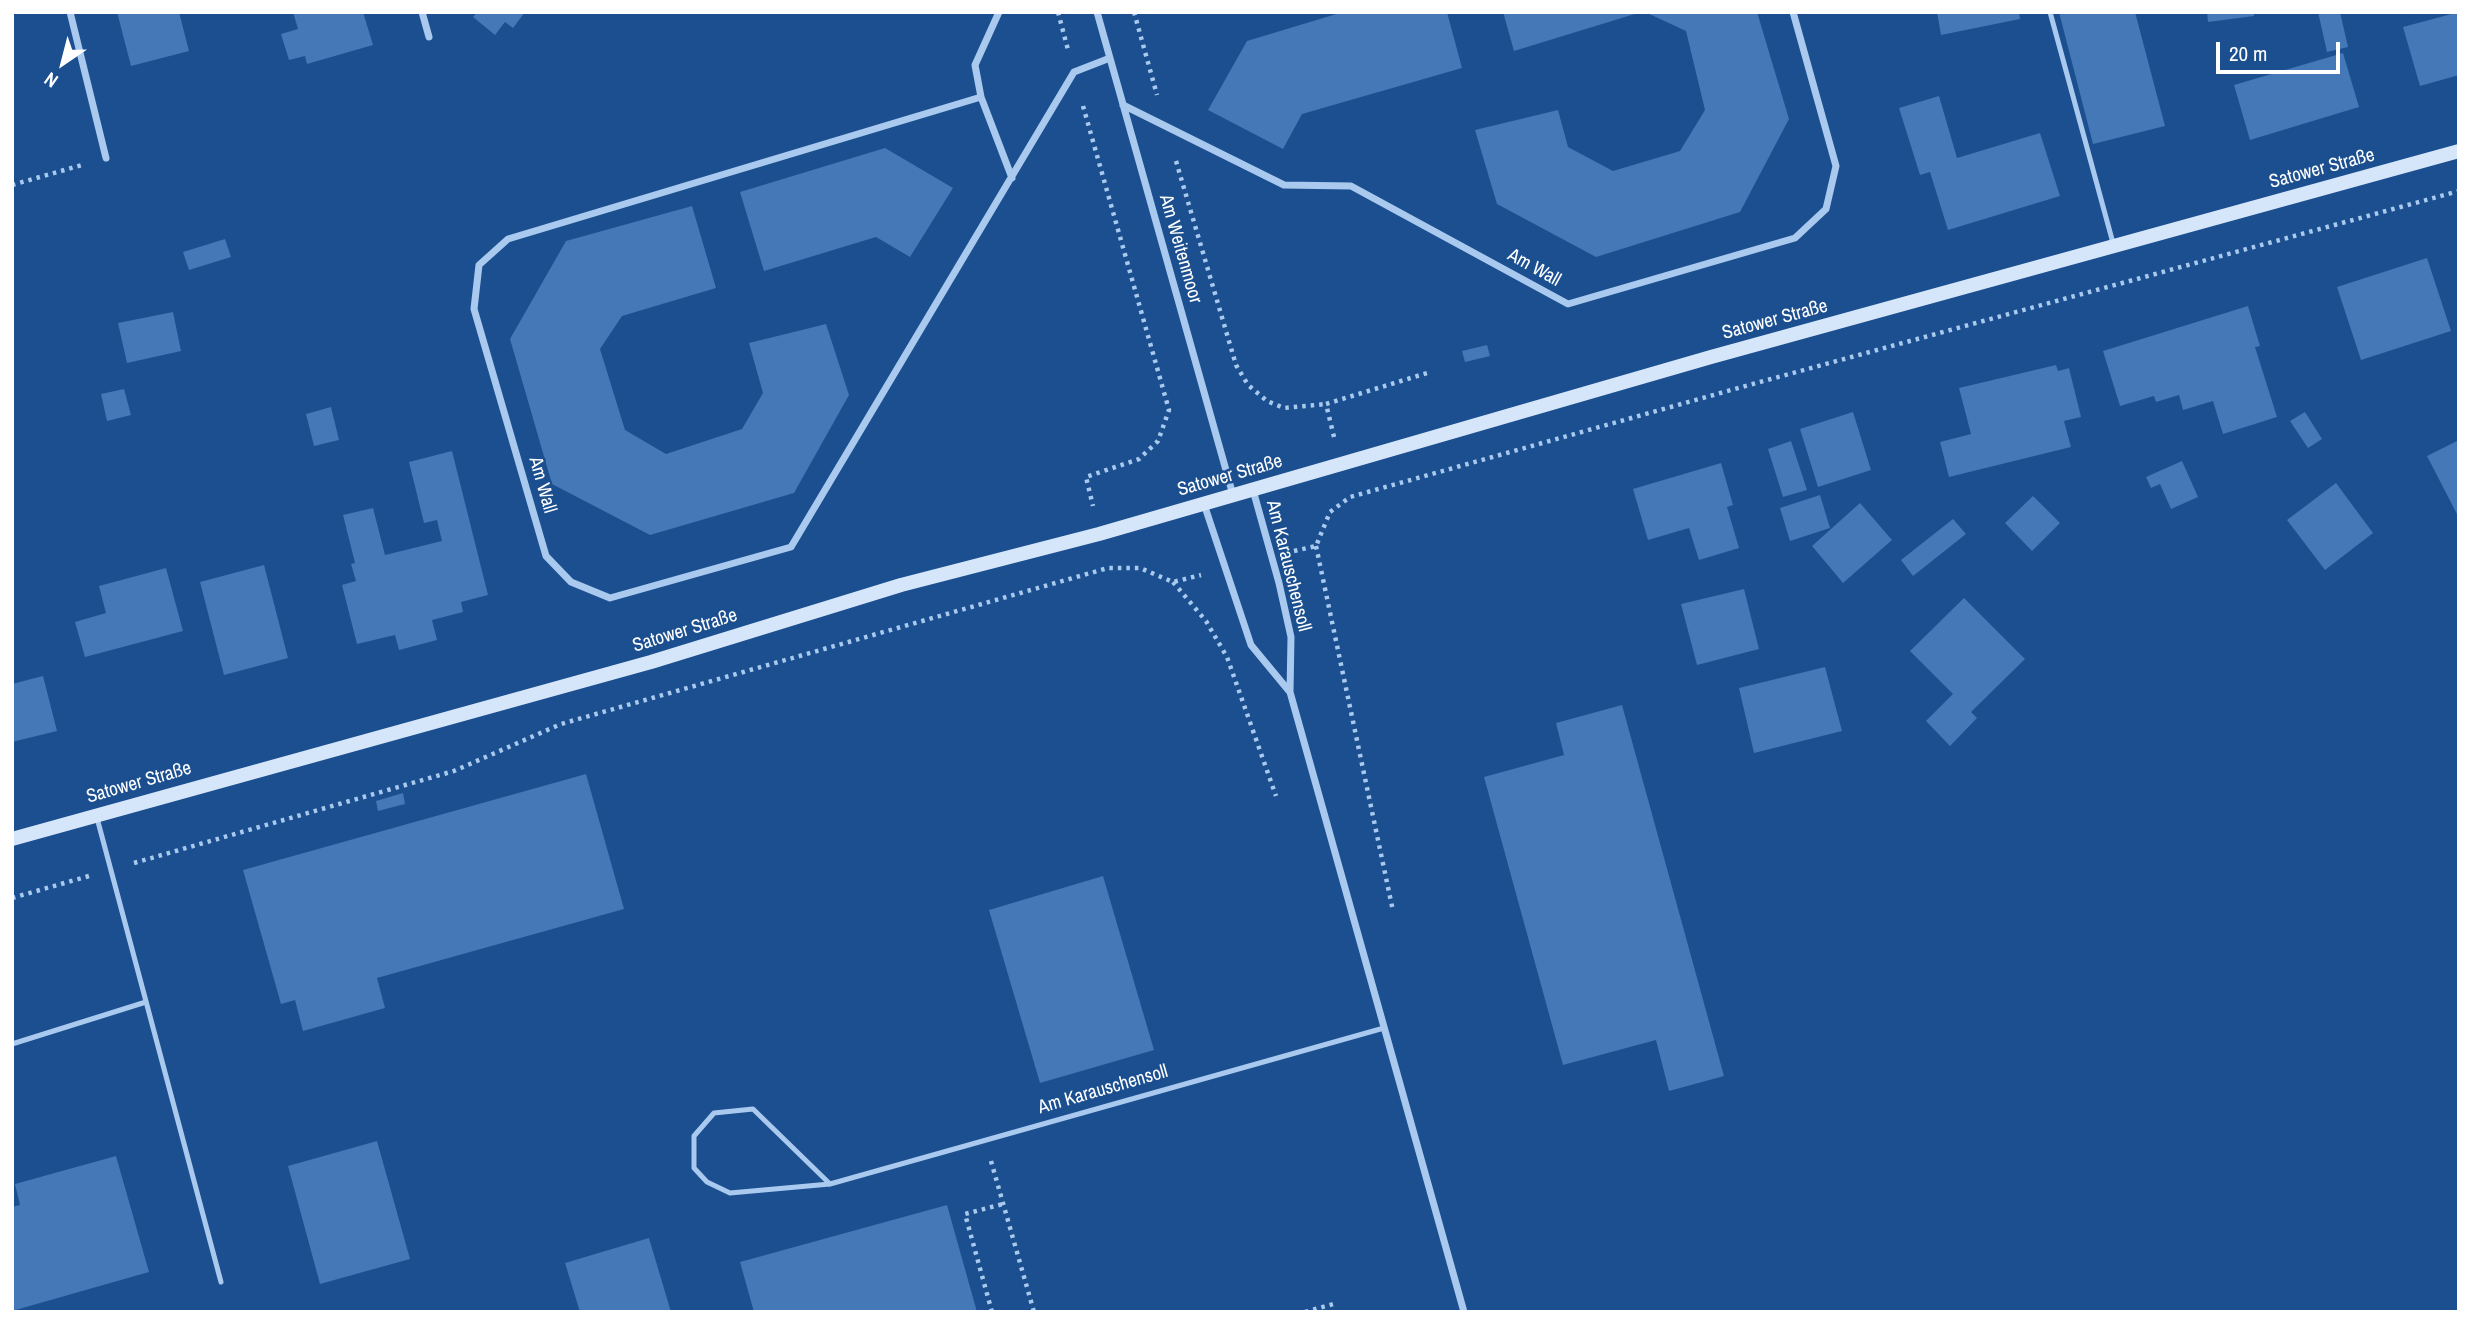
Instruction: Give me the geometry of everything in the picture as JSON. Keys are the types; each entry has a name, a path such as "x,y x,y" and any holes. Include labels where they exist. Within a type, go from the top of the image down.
{"main road":[{"name":"Satower Straße","path":"12,839 651,662 901,586 1099,534 1720,355 2459,151"}],"street":[{"path":"70,12 106,158"},
{"path":"422,12 429,37"},
{"path":"999,12 975,65 981,97 1012,178"},
{"name":"Am Weitenmoor","path":"1097,12 1233,495"},
{"name":"Am Wall","path":"1123,105 1284,184 1351,186 1568,304 1796,238 1826,209 1836,166 1793,12"},
{"path":"1074,72 1110,58"},
{"name":"Am Wall","path":"981,97 508,239 479,265 474,309 546,556 572,582 610,598 791,547 1074,72"},
{"name":"Am Karauschensoll","path":"1252,489 1292,638 1290,692 1464,1312"},
{"name":"Am Karauschensoll","path":"1204,503 1251,645 1290,692"}],"lane":[{"path":"2050,12 2114,246"},
{"path":"96,815 221,1282"},
{"path":"12,1044 146,1002"},
{"name":"Am Karauschensoll","path":"830,1184 753,1109 714,1113 694,1136 694,1168 707,1182 730,1194 830,1184 1384,1028"}],"path":[{"path":"1058,12 1169,410 1158,441 1139,459 1086,477 1108,568"},
{"path":"1134,12 1236,365 1248,385 1267,401 1284,408 1326,404 1427,373"},
{"path":"12,185 106,158"},
{"path":"1326,404 1350,497"},
{"path":"1316,546 1394,911"},
{"path":"1173,582 1206,621 1227,657 1276,796"},
{"path":"985,1140 1034,1312"},
{"path":"992,1312 964,1214 1003,1204"},
{"path":"1304,1312 1337,1303"}],"building":[{"path":"117,12 179,12 189,51 131,66"},
{"path":"293,12 363,12 373,45 307,64 305,56 289,60 281,34 298,29"},
{"path":"477,12 525,12 513,28 505,22 495,35 473,17"},
{"path":"1343,12 1447,12 1462,68 1302,114 1283,149 1208,110 1247,41"},
{"path":"1503,12 1637,12 1638,13 1514,51"},
{"path":"1645,12 1757,12 1789,119 1740,212 1596,257 1497,204 1475,130 1558,110 1568,147 1613,171 1680,151 1705,110 1686,31"},
{"path":"1937,12 2019,12 2020,19 1941,35"},
{"path":"2059,12 2135,12 2165,126 2093,144"},
{"path":"2207,12 2254,12 2254,16 2208,22"},
{"path":"2318,12 2340,12 2348,47 2327,52"},
{"path":"2459,12 2459,75 2420,86 2403,27"},
{"path":"2343,53 2359,107 2250,140 2234,85"},
{"path":"1939,96 1957,158 2040,133 2060,196 1948,230 1930,172 1920,175 1899,108"},
{"path":"885,148 953,188 910,257 876,237 764,271 740,192"},
{"path":"692,206 716,288 622,316 600,349 625,430 666,454 742,429 763,393 749,343 826,324 849,395 794,493 650,535 552,484 510,339 566,241"},
{"path":"225,239 231,257 189,270 183,252"},
{"path":"2427,258 2451,331 2361,360 2337,287"},
{"path":"2248,306 2260,346 2255,347 2277,417 2223,434 2213,401 2183,410 2179,395 2156,402 2154,396 2120,406 2103,351"},
{"path":"173,312 181,351 127,363 118,323"},
{"path":"1487,345 1490,356 1465,362 1462,351"},
{"path":"2056,365 2058,371 2069,368 2081,417 2064,421 2071,447 1949,477 1940,442 1971,434 1959,388"},
{"path":"124,389 131,415 107,421 101,394"},
{"path":"331,407 339,440 314,446 306,414"},
{"path":"1853,412 1871,470 1818,487 1800,429"},
{"path":"2305,412 2322,439 2308,448 2290,421"},
{"path":"2459,440 2459,518 2427,456"},
{"path":"1791,441 1807,490 1783,497 1768,449"},
{"path":"452,451 488,595 461,602 463,612 432,620 437,640 399,650 395,635 357,644 342,585 356,581 351,564 355,563 343,515 373,508 385,555 442,541 437,520 424,523 409,462"},
{"path":"2182,461 2198,497 2171,509 2160,484 2151,488 2146,477"},
{"path":"1721,463 1733,505 1727,507 1739,548 1699,560 1689,528 1648,540 1633,489"},
{"path":"2336,483 2373,533 2325,570 2287,520"},
{"path":"1820,495 1830,528 1790,541 1780,508"},
{"path":"2033,496 2060,523 2032,551 2005,523"},
{"path":"1860,503 1892,540 1843,583 1812,546"},
{"path":"1953,519 1966,534 1913,576 1901,560"},
{"path":"264,565 288,658 224,675 200,582"},
{"path":"166,568 183,631 85,657 75,622 106,613 99,586"},
{"path":"1744,589 1759,649 1697,665 1681,604"},
{"path":"1964,598 2025,659 1971,712 1977,718 1950,746 1926,721 1953,694 1910,651"},
{"path":"1825,667 1842,731 1754,753 1739,688"},
{"path":"43,676 57,731 12,742 12,684"},
{"path":"1622,705 1724,1076 1669,1091 1656,1040 1563,1065 1484,777 1564,755 1556,723"},
{"path":"586,774 624,909 377,978 385,1008 303,1031 295,1000 281,1004 243,870"},
{"path":"403,793 405,804 378,811 376,801"},
{"path":"1103,876 1154,1050 1040,1083 989,910"},
{"path":"377,1141 410,1259 320,1284 288,1166"},
{"path":"116,1156 149,1272 12,1311 12,1207 20,1205 15,1184"},
{"path":"947,1205 977,1312 754,1312 740,1262"},
{"path":"649,1238 671,1312 580,1312 565,1263"}]}
